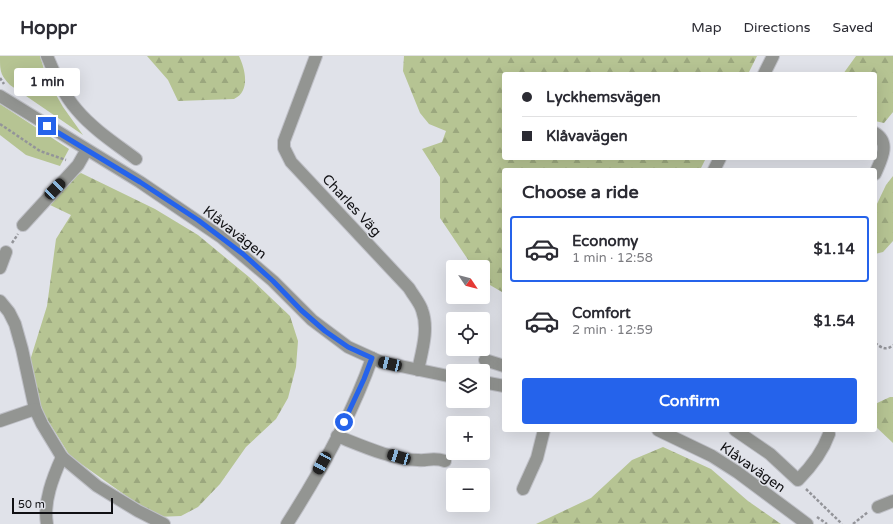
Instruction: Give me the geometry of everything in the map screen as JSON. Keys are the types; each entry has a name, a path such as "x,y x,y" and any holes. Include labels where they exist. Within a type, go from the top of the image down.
{"street":[{"path":"47,56 58,82 76,110 110,140 136,159"},
{"name":"Charles Väg","path":"316,56 284,141 284,148 291,162 409,288 422,309 425,324 424,342 418,370"},
{"path":"765,72 772,56"},
{"name":"Klåvavägen","path":"0,96 140,182 215,233 243,254 325,331 348,347 381,362 446,376"},
{"path":"877,135 883,142 884,150 877,169"},
{"path":"23,225 78,165 86,150"},
{"path":"0,268 6,252"},
{"path":"0,301 9,312 15,324 35,409 42,424 62,457 97,486 138,511 164,524"},
{"path":"287,524 300,504 337,436 364,379 372,358"},
{"path":"485,360 502,365"},
{"path":"490,383 502,386"},
{"path":"0,421 35,409"},
{"path":"523,489 537,458 544,432"},
{"name":"Klåvavägen","path":"662,432 706,453 737,472 807,524"},
{"path":"738,432 770,454 798,480 806,472 829,434"},
{"path":"337,436 361,446 399,457 418,460 438,458 445,461"},
{"path":"47,524 46,517 48,498 53,478 62,457"},
{"path":"878,507 893,501"}],"path":[{"path":"0,124 40,151 78,165"},
{"path":"6,252 23,225"},
{"path":"877,344 884,349 893,345"},
{"path":"798,480 842,524"},
{"path":"853,524 862,516 878,507"}],"green space":[{"path":"0,56 40,56 47,79 63,107 83,135 10,85 1,72"},
{"path":"147,56 239,56 245,73 245,85 243,91 234,99 178,101 168,80"},
{"path":"404,56 757,56 749,72 502,72 502,160 705,160 701,168 502,168 502,292 490,285 490,260 468,260 440,218 440,177 422,149 442,142 446,131 429,124 420,113 403,71"},
{"path":"856,56 893,56 893,112 884,123 877,121 877,72 844,72"},
{"path":"0,104 69,149 60,166 26,155 0,135"},
{"path":"81,173 155,209 198,235 249,277 290,316 298,341 296,367 288,398 276,419 246,447 220,484 198,507 181,516 156,517 70,456 42,411 28,367 47,306 56,239 71,215 48,204 65,183"},
{"path":"893,176 893,241 883,252 877,254 877,204 886,185"},
{"path":"893,397 893,443 877,428 877,403"},
{"path":"663,447 711,469 748,501 781,524 536,524 591,498 632,460"}],"route":[{"path":"47,126 140,182 198,220 243,254 325,331 348,347 372,358 344,422"}]}
